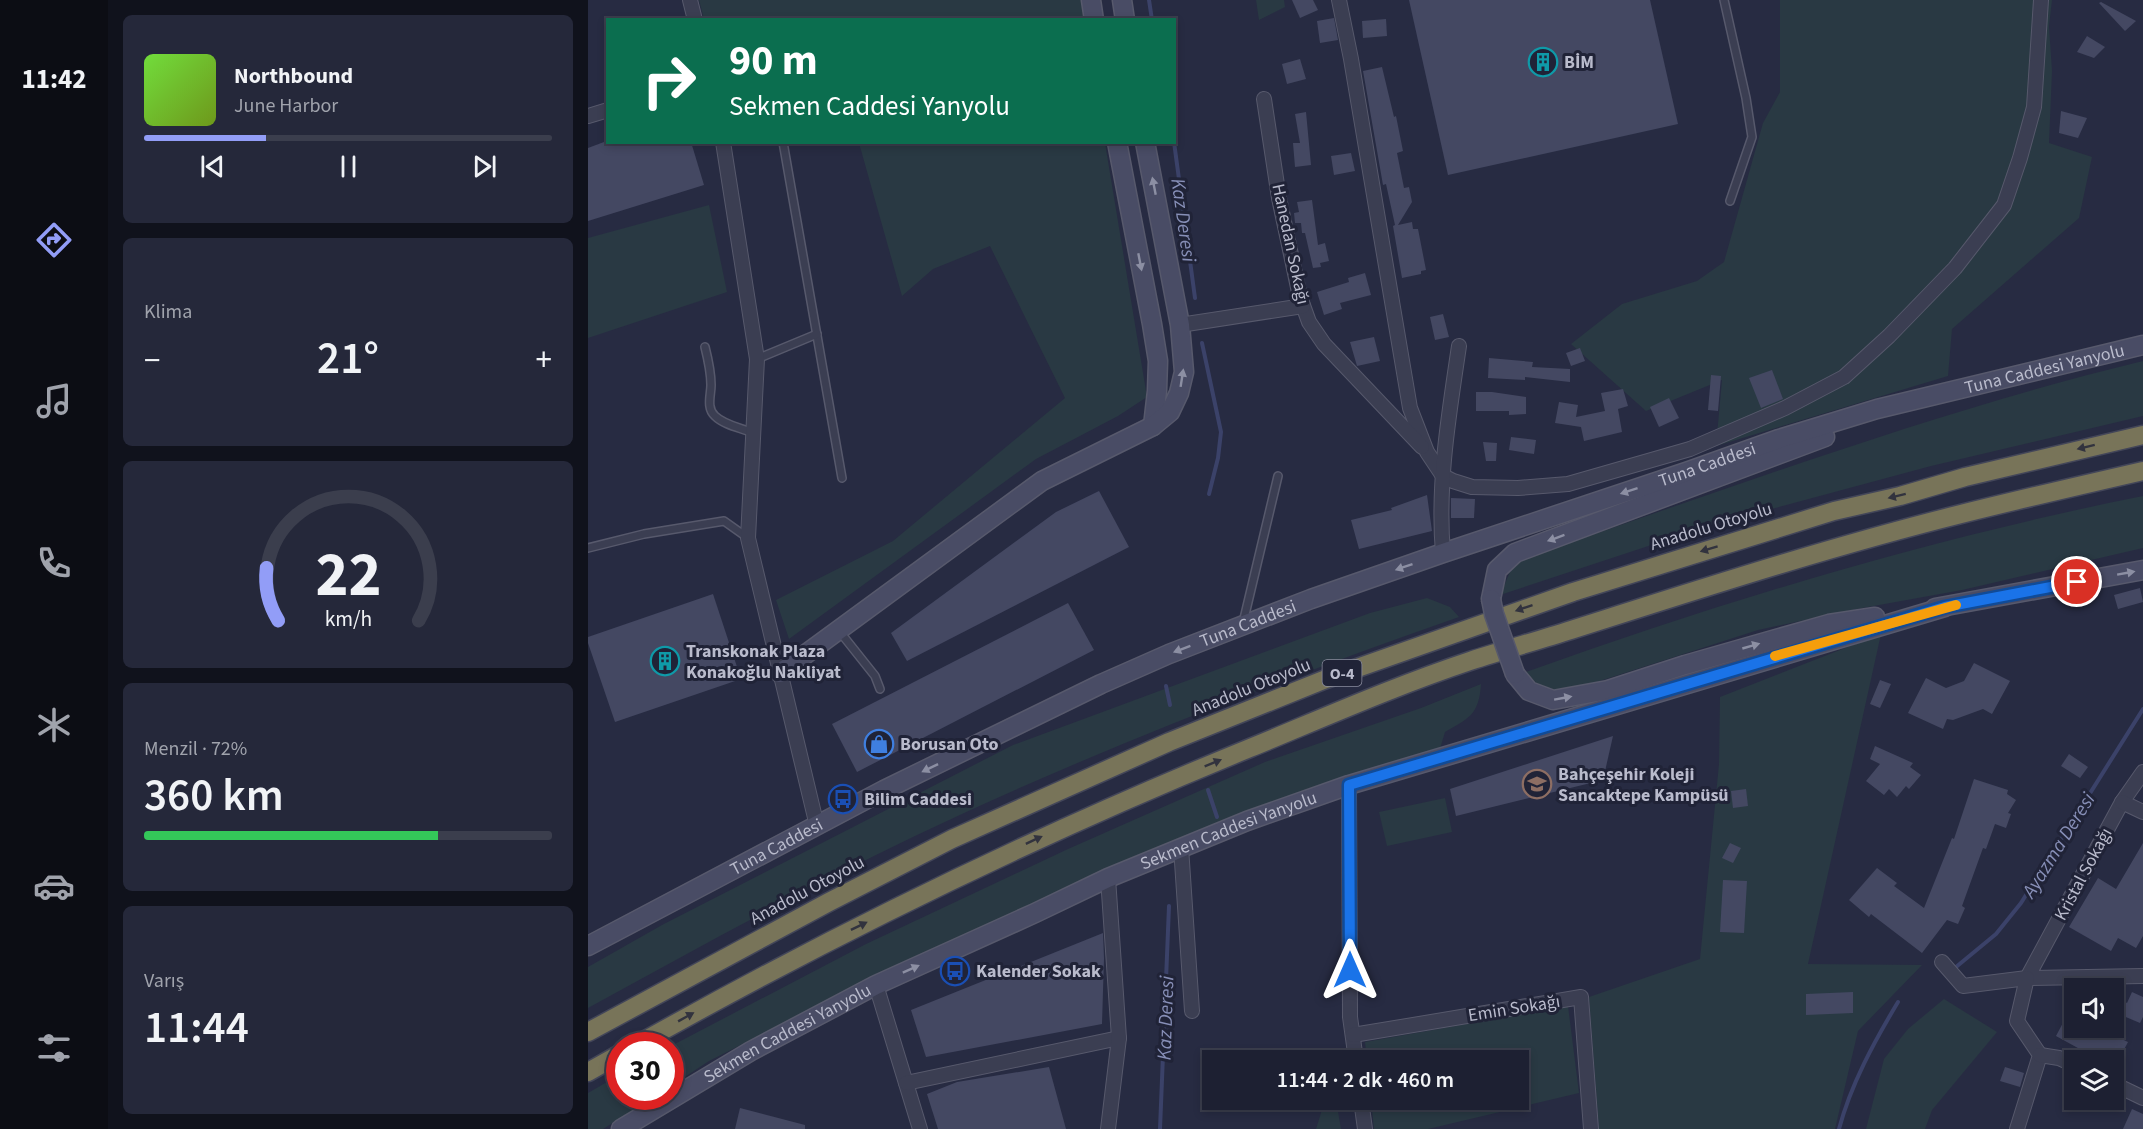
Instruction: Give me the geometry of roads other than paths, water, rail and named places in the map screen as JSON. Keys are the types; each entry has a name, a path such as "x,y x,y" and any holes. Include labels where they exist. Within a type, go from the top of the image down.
{"highway":[{"name":"Anadolu Otoyolu","path":"588,1032 808,913 952,839 1169,742 1326,679 1573,591 1834,511 2143,435"},
{"name":"O-4","path":"661,1032 838,936 974,868 1175,778 1386,692 1468,662 1860,541 1960,514 2143,471"},
{"path":"588,1072 606,1062"}],"main road":[{"path":"1091,0 1094,18"},
{"path":"1122,0 1125,18"},
{"path":"1117,144 1158,361 1153,426"},
{"path":"780,673 1042,481 1153,426 1170,412 1179,393 1184,372 1180,325 1145,144"},
{"name":"Tuna Caddesi Yanyolu","path":"1945,393 2143,345"},
{"path":"1945,393 1515,553 1497,570 1491,599 1515,674 1529,692 1553,700 1608,690 1685,664 1829,624 1945,607 2143,570"},
{"name":"Tuna Caddesi","path":"588,946 884,790 1101,684 1169,654 1443,553 1779,439 1877,409 1945,393"},
{"name":"Sekmen Caddesi Yanyolu","path":"621,1129 751,1051 876,985 1035,914 1108,878 1181,847 1349,785 1945,607"}],"street":[{"path":"690,0 694,18"},
{"path":"1339,0 1410,408 1426,452 1443,476 1453,482 1472,486 1518,488 1568,484 1690,449 1785,408 1844,377 1889,336 1955,268 2004,205 2034,107 2041,0"},
{"name":"Hanedan Sokağı","path":"1264,99 1279,198 1303,306 1309,322 1324,344 1426,452"},
{"path":"588,116 606,111"},
{"path":"723,144 757,359 748,538 817,826"},
{"path":"1180,325 1303,306"},
{"path":"1443,553 1440,519 1443,476 1459,346"},
{"name":"Kristal Sokağı","path":"2040,1055 2017,1022 2027,978 2122,802 2143,772"},
{"path":"1349,785 1350,1017 1355,1050"},
{"path":"2122,802 2143,812"},
{"path":"1181,847 1192,1011"},
{"path":"1108,878 1119,1038 1108,1129"},
{"path":"1942,962 1963,986 2027,978 2143,976"},
{"path":"876,985 920,1129"},
{"name":"Emin Sokağı","path":"1353,1035 1581,997 1591,1129"},
{"path":"906,1083 1119,1038"},
{"path":"2017,1129 2040,1055 2064,1060"},
{"path":"2124,1089 2143,1098"},
{"path":"1362,1110 1365,1129"}],"lane":[{"path":"1724,0 1746,98 1752,137 1730,201"},
{"path":"783,144 842,478"},
{"path":"757,359 817,334"},
{"path":"705,347 709,360 710,409 714,416 725,423 753,433"},
{"path":"1242,626 1278,476"},
{"path":"588,548 644,534 724,520 748,538"},
{"path":"839,630 875,676 880,688"}],"waterway":[{"name":"Kaz Deresi","path":"1149,0 1152,18"},
{"name":"Kaz Deresi","path":"1174,144 1195,298"},
{"name":"Kaz Deresi","path":"1202,343 1221,432 1218,458 1209,494"},
{"name":"Kaz Deresi","path":"1166,686 1170,705"},
{"name":"Ayazma Deresi","path":"1956,967 1996,934 2021,903 2143,709"},
{"name":"Kaz Deresi","path":"1208,790 1217,817"},
{"name":"Kaz Deresi","path":"1160,1129 1169,906"},
{"name":"Ayazma Deresi","path":"1839,1129 1864,1064 1898,1002"}],"place":[{"name":"BİM","path":"1543,62"},
{"name":"Transkonak Plaza Konakoğlu Nakliyat","path":"665,661"},
{"name":"Borusan Oto","path":"879,744"},
{"name":"Bahçeşehir Koleji Sancaktepe Kampüsü","path":"1537,784"},
{"name":"Bilim Caddesi","path":"843,799"},
{"name":"Kalender Sokak","path":"955,971"}]}
